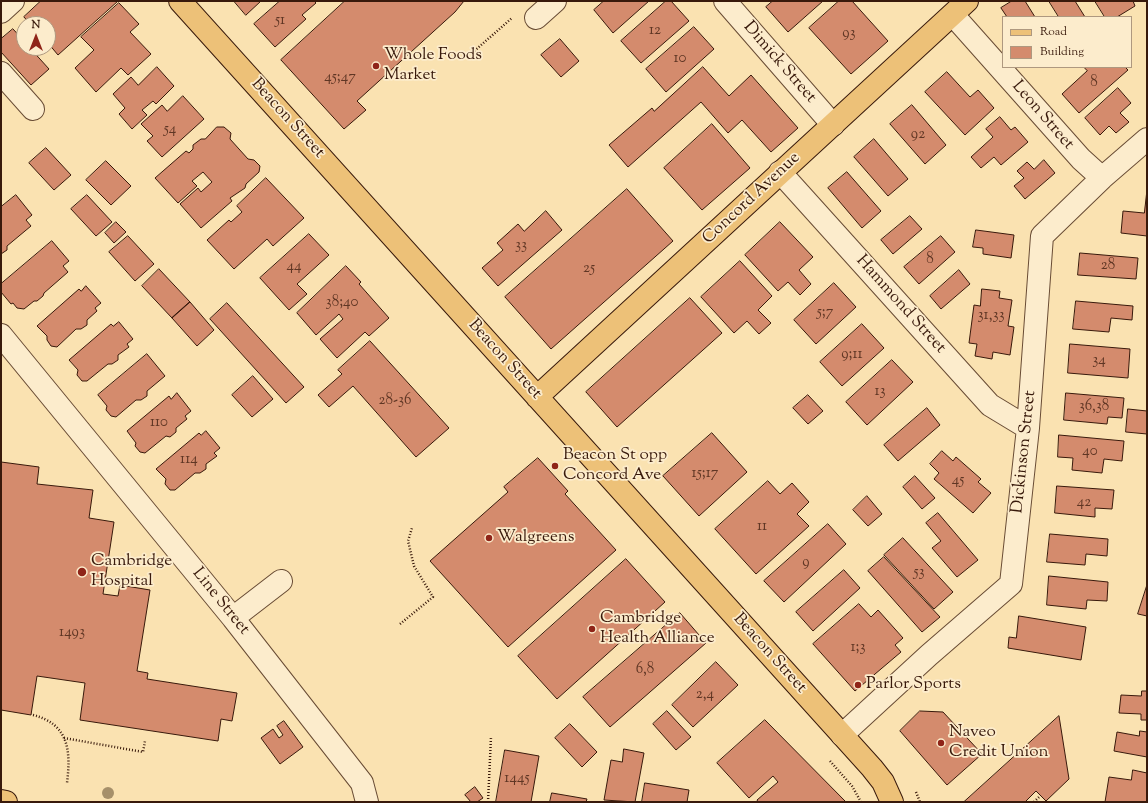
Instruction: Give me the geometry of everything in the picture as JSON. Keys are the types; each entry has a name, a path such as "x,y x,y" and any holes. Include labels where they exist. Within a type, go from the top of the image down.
{"main road":[{"name":"Beacon Street","path":"180,1 877,774 892,802"},
{"name":"Concord Avenue","path":"538,397 780,172 960,8"},
{"path":"1,801 6,802"}],"street":[{"path":"1,12 13,1"},
{"path":"536,18 555,1"},
{"name":"Dimick Street","path":"725,1 833,125"},
{"name":"Leon Street","path":"960,8 1002,60"},
{"name":"Leon Street","path":"1008,68 1081,159 1102,178"},
{"path":"1,73 33,109"},
{"name":"Dickinson Street","path":"842,735 929,655 1012,584 1028,428 1042,236 1102,178 1147,139"},
{"name":"Hammond Street","path":"780,172 990,404 1028,428"},
{"name":"Line Street","path":"1,335 233,618 362,783 367,802"},
{"path":"233,618 281,581"}],"path":[{"path":"472,53 525,7 536,18"},
{"path":"400,624 433,597 414,566 408,540 412,528"},
{"path":"33,715 46,718 64,738 70,759 67,783"},
{"path":"488,802 491,737"},
{"path":"64,738 143,752 145,741"},
{"path":"1034,802 1040,796"}],"building":[{"path":"41,1 118,1 58,55 56,53 56,16 25,16"},
{"path":"234,1 261,1 246,15"},
{"path":"280,1 314,1 316,3 302,15 306,19 275,47 254,24"},
{"path":"345,1 464,1 455,12 357,101 366,110 344,129 281,60"},
{"path":"604,1 649,1 613,33 594,10"},
{"path":"666,1 671,1 689,21 641,63 621,41"},
{"path":"773,1 823,1 788,32 766,7"},
{"path":"839,1 852,1 888,41 851,74 809,28"},
{"path":"1012,1 1025,1 1034,16 1006,16 1001,8"},
{"path":"1049,1 1075,1 1084,16 1058,16"},
{"path":"1095,1 1133,1 1135,6 1119,16 1104,16"},
{"path":"119,3 139,24 130,32 151,54 128,75 121,68 96,92 75,68 94,50 81,37"},
{"path":"694,27 714,49 666,92 646,69"},
{"path":"13,29 16,32 16,56 37,56 49,69 31,85 1,52 1,39"},
{"path":"560,39 579,61 561,77 541,55"},
{"path":"157,67 174,86 156,104 153,101 142,110 147,115 132,129 119,114 125,108 113,94 131,77 138,85"},
{"path":"703,67 729,96 751,75 798,128 771,152 742,120 728,133 701,102 628,167 609,145 652,108 654,111"},
{"path":"1085,68 1126,68 1128,70 1079,113 1062,94 1087,71"},
{"path":"947,72 970,97 978,90 994,108 965,135 925,92"},
{"path":"1118,88 1131,103 1120,113 1129,122 1116,133 1109,126 1100,135 1085,118"},
{"path":"183,96 204,119 162,157 147,141 153,136 141,124 162,105 167,111"},
{"path":"912,105 946,145 925,164 890,124"},
{"path":"1000,117 1011,130 1015,127 1028,142 1001,165 994,157 981,168 971,157 993,137 986,129"},
{"path":"712,124 750,168 702,210 664,168"},
{"path":"217,127 224,127 231,133 230,139 248,159 254,160 260,166 259,172 246,184 245,188 230,198 232,201 201,228 180,204 198,188 201,192 212,182 203,172 192,181 197,186 178,203 155,178 186,151 189,153 193,149 193,145 201,139 205,139"},
{"path":"874,139 908,179 888,196 854,157"},
{"path":"46,148 71,175 54,190 29,163"},
{"path":"1044,160 1055,173 1025,199 1014,186 1024,178 1017,171 1027,162 1034,169"},
{"path":"106,161 131,186 111,205 86,180"},
{"path":"847,172 881,211 862,228 828,188"},
{"path":"266,178 304,218 273,246 267,239 234,269 207,240 229,220 231,222 242,212 237,206"},
{"path":"627,189 673,241 551,349 505,297"},
{"path":"1147,190 1147,236 1121,233 1123,211 1144,213"},
{"path":"16,195 32,215 26,220 31,226 7,246 7,250 1,254 1,207"},
{"path":"87,195 112,222 96,236 71,209"},
{"path":"546,211 562,230 498,286 482,268 503,250 497,243 518,224 524,231"},
{"path":"910,216 922,229 893,254 881,240"},
{"path":"116,222 126,232 114,243 105,233"},
{"path":"780,222 813,257 799,270 811,284 800,295 788,282 778,291 745,255"},
{"path":"976,230 1014,235 1011,258 983,254 983,248 973,247"},
{"path":"309,234 329,255 297,284 307,294 289,310 260,278"},
{"path":"128,236 154,264 135,281 109,252"},
{"path":"941,236 955,252 919,284 904,267"},
{"path":"52,241 69,261 63,266 68,272 37,301 34,301 24,309 17,308 13,303 11,304 1,292 1,284"},
{"path":"1080,253 1138,258 1136,279 1078,275"},
{"path":"740,261 772,296 758,310 771,323 759,334 747,321 734,333 701,297"},
{"path":"346,266 361,282 359,284 389,318 369,336 365,332 337,358 320,339 343,319 339,314 316,335 297,313"},
{"path":"159,269 190,302 172,318 142,286"},
{"path":"959,270 970,284 941,309 930,296"},
{"path":"834,283 856,307 816,344 794,320"},
{"path":"86,286 101,303 95,308 97,311 87,320 87,325 81,329 76,329 57,347 51,346 47,340 47,336 37,326 79,289 81,291"},
{"path":"982,289 1000,291 999,298 1012,300 1008,326 1014,327 1010,355 993,352 992,359 975,356 977,344 969,343 974,305 980,306"},
{"path":"690,298 722,333 617,427 586,392"},
{"path":"1076,301 1133,306 1132,320 1111,318 1109,332 1073,329"},
{"path":"190,302 214,330 197,346 172,318"},
{"path":"227,303 304,387 286,403 210,319"},
{"path":"119,322 133,339 127,344 129,347 118,355 118,360 112,364 108,364 87,381 82,381 77,375 78,370 69,360 111,324 113,326"},
{"path":"862,324 884,348 842,386 820,362"},
{"path":"370,341 449,428 416,457 353,386 329,407 318,395 342,374 338,370"},
{"path":"1070,344 1130,349 1128,378 1068,373"},
{"path":"147,354 165,376 147,391 147,396 141,400 136,400 116,417 111,416 106,410 107,406 98,395"},
{"path":"892,360 913,382 867,425 846,402"},
{"path":"253,376 273,399 252,417 232,395"},
{"path":"177,393 191,411 185,416 187,419 176,428 176,432 170,437 166,436 145,453 140,452 135,446 136,443 127,431 169,396 171,399"},
{"path":"1066,393 1124,398 1122,418 1108,417 1107,424 1064,420"},
{"path":"808,395 823,411 808,424 793,408"},
{"path":"927,408 940,425 898,461 884,445"},
{"path":"1128,409 1147,411 1147,434 1126,432"},
{"path":"206,431 220,448 214,453 217,456 206,464 206,469 200,473 195,473 175,490 170,490 165,484 166,479 156,469 199,433 201,435"},
{"path":"712,433 747,472 699,516 663,476"},
{"path":"1059,435 1124,441 1122,461 1104,459 1102,473 1072,470 1073,458 1058,457"},
{"path":"942,451 953,461 956,457 981,479 978,482 991,493 973,513 934,479 939,473 930,464"},
{"path":"538,458 568,491 565,494 616,550 508,647 430,561 508,492 504,487"},
{"name":"Cambridge Hospital","path":"1,462 39,467 37,484 93,490 89,518 114,522 103,594 118,596 120,585 150,590 137,671 148,673 147,679 237,693 232,721 221,719 218,741 80,720 85,683 37,676 31,715 1,710"},
{"path":"915,476 935,498 922,509 903,487"},
{"path":"768,481 780,494 792,483 809,502 797,514 809,526 756,574 715,529"},
{"path":"1057,486 1114,490 1112,509 1095,508 1095,517 1055,513"},
{"path":"867,496 882,514 868,526 853,510"},
{"path":"938,513 978,560 957,577 932,548 941,541 926,523"},
{"path":"828,524 846,544 784,602 764,581"},
{"path":"1050,534 1108,539 1107,556 1086,554 1085,565 1047,562"},
{"path":"903,538 953,592 934,609 884,555"},
{"path":"884,557 940,617 922,632 868,571"},
{"name":"Cambridge Health Alliance","path":"626,559 665,602 557,699 518,656"},
{"path":"844,570 860,588 813,631 796,612"},
{"path":"1049,576 1108,582 1107,601 1087,600 1086,609 1047,605"},
{"path":"1147,585 1147,616 1138,614"},
{"path":"859,604 871,617 878,610 903,638 895,645 901,652 855,691 813,644"},
{"path":"680,613 706,643 610,727 583,697"},
{"path":"1019,616 1086,627 1081,660 1008,648 1009,637 1016,638"},
{"path":"716,662 738,685 693,727 672,705"},
{"path":"1142,691 1147,691 1147,720 1141,720 1141,714 1119,713 1121,695 1141,696"},
{"path":"667,711 691,737 676,750 653,724"},
{"name":"Naveo Credit Union","path":"920,711 943,712 982,754 947,785 900,731"},
{"path":"1059,716 1069,779 1046,801 1036,791 1025,802 964,802"},
{"path":"765,720 846,802 758,802 757,800 778,782 773,776 749,798 717,763"},
{"path":"284,721 303,747 280,764 261,738 273,729 279,738 283,735 277,726"},
{"path":"570,724 597,752 582,767 555,738"},
{"path":"1140,731 1147,732 1147,757 1114,751 1117,732 1139,736"},
{"path":"624,749 644,753 635,802 604,800 611,760 622,762"},
{"path":"505,750 539,756 531,802 496,802"},
{"path":"1133,770 1147,773 1147,802 1105,802 1109,777 1131,780"},
{"path":"645,783 689,790 687,802 642,802"},
{"path":"475,787 483,798 477,802 471,802 465,795"},
{"path":"552,793 587,799 586,802 550,802"}],"place":[{"name":"Whole Foods Market","path":"376,66"},
{"name":"Beacon St opp Concord Ave","path":"555,466"},
{"name":"Walgreens","path":"489,538"},
{"name":"Cambridge Hospital","path":"82,572"},
{"name":"Cambridge Health Alliance","path":"592,629"},
{"name":"Parlor Sports","path":"858,685"},
{"name":"Naveo Credit Union","path":"941,743"}]}
